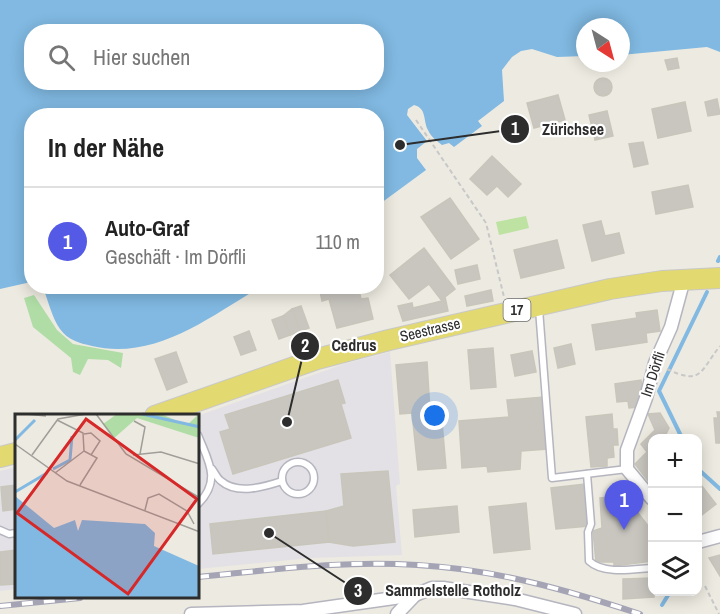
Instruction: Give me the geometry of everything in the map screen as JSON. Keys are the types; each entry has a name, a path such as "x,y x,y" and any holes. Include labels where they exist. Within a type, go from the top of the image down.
{"main road":[{"name":"Seestrasse","path":"169,414 189,411 317,359 389,340 610,289 684,279 720,278"},
{"path":"0,457 15,453"}],"street":[{"name":"Im Dörfli","path":"627,469 627,450 646,398 655,363 671,327 684,279"},
{"path":"627,469 648,494"},
{"path":"702,541 720,536"},
{"path":"191,614 295,612 415,594 432,588 515,599 575,614"},
{"path":"398,614 415,594"}],"lane":[{"path":"538,305 552,478 627,469"},
{"path":"200,440 212,469 220,481 231,487 256,488 282,481"},
{"path":"299,461 308,465 314,473 313,484 303,493 291,492 282,481 283,471 294,462 299,461"},
{"path":"200,502 205,498 211,484 212,469"},
{"path":"587,474 591,524 588,532 589,561 618,570 648,568"},
{"path":"0,530 9,534 15,533"}],"path":[{"path":"416,120 486,223 505,302"},
{"path":"663,367 687,377 696,376 704,369 720,346"},
{"path":"705,586 719,614"}],"shaded area":[{"path":"390,352 400,484 396,486 402,555 311,558 200,569 200,415 344,364"},
{"path":"15,467 15,589 0,591 0,471"}],"green space":[{"path":"526,216 529,228 499,235 496,222"},
{"path":"34,295 57,330 73,344 123,353 121,368 108,360 88,359 80,375 73,372 71,358 33,327 24,298"}],"water":[{"path":"0,0 720,0 720,52 707,47 630,54 630,18 576,18 576,56 557,57 532,49 521,51 512,57 502,70 504,101 478,121 482,126 454,147 449,143 442,145 432,137 426,126 423,112 414,105 408,109 407,115 427,141 417,149 417,158 426,170 384,201 384,108 24,108 24,284 0,289"},
{"path":"46,294 249,294 180,333 159,342 137,347 115,349 83,344 67,336 55,320"}],"building":[{"path":"677,58 679,68 668,70 665,60"},
{"path":"603,78 609,81 612,87 609,93 603,96 597,93 594,87 597,81"},
{"path":"558,95 565,120 534,128 527,103"},
{"path":"717,99 720,114 708,116 705,102"},
{"path":"685,102 691,131 658,138 652,109"},
{"path":"607,111 613,136 595,140 589,115"},
{"path":"643,142 648,164 634,167 629,144"},
{"path":"492,156 521,184 508,197 497,186 487,195 470,179"},
{"path":"688,185 693,207 656,214 652,192"},
{"path":"450,198 479,239 451,259 421,217"},
{"path":"601,221 605,236 619,233 624,253 592,261 583,225"},
{"path":"557,240 564,268 521,278 514,250"},
{"path":"424,248 455,289 445,297 448,311 403,321 398,306 412,303 413,308 442,301 429,284 409,299 390,275"},
{"path":"477,265 480,279 458,284 455,270"},
{"path":"491,290 493,301 467,306 465,296"},
{"path":"321,294 360,294 361,299 368,298 373,319 337,328 329,299 322,301"},
{"path":"301,306 309,328 300,331 292,309"},
{"path":"292,309 300,331 290,335 283,316"},
{"path":"657,310 660,331 646,333 647,342 596,350 592,325 637,318 636,313"},
{"path":"283,316 290,335 279,339 272,320"},
{"path":"249,331 256,350 241,355 234,337"},
{"path":"571,344 575,364 558,368 554,348"},
{"path":"493,348 496,387 471,389 468,350"},
{"path":"532,351 536,372 515,376 511,355"},
{"path":"176,352 187,382 167,390 155,359"},
{"path":"427,362 430,411 441,410 446,468 418,470 412,413 400,414 396,365"},
{"path":"338,380 345,403 341,404 351,438 233,474 220,432 230,429 225,415"},
{"path":"641,380 643,398 638,399 639,407 629,408 628,401 617,402 615,384"},
{"path":"544,397 548,449 521,451 520,469 488,472 487,466 462,468 459,421 509,417 507,400"},
{"path":"717,412 720,412 720,443 716,443 714,418 718,418"},
{"path":"660,413 669,428 666,434 651,434 655,430 648,414"},
{"path":"612,414 613,429 617,429 618,445 613,445 614,457 607,458 607,466 591,467 586,417"},
{"path":"648,437 648,481 635,464 647,452 641,444"},
{"path":"388,471 395,542 353,546 329,542 326,511 344,506 341,474"},
{"path":"585,484 589,526 556,529 551,488"},
{"path":"15,485 15,509 3,511 1,487"},
{"path":"702,486 716,504 702,515"},
{"path":"625,496 648,526 648,562 614,566 614,562 596,562 593,531 602,528 600,498"},
{"path":"526,503 530,549 494,553 489,507"},
{"path":"457,506 459,532 415,537 413,510"},
{"path":"326,511 329,542 213,554 210,524"},
{"path":"15,550 15,584 0,585 0,552"},
{"path":"720,555 720,576 709,558"},
{"path":"648,578 648,596 654,597 623,599 623,579"}],"waterway":[{"path":"718,261 720,257"},
{"path":"680,434 659,391 707,292"},
{"path":"702,473 720,489"},
{"path":"662,605 668,596"}],"railway":[{"path":"200,577 335,565 390,564 446,567 530,582 640,614"},
{"path":"0,606 70,599"}],"place":[{"name":"Zürichsee","path":"400,145"},
{"name":"Cedrus","path":"287,422"},
{"name":"Auto-Graf","path":"624,530"},
{"name":"Sammelstelle Rotholz","path":"269,533"}]}
